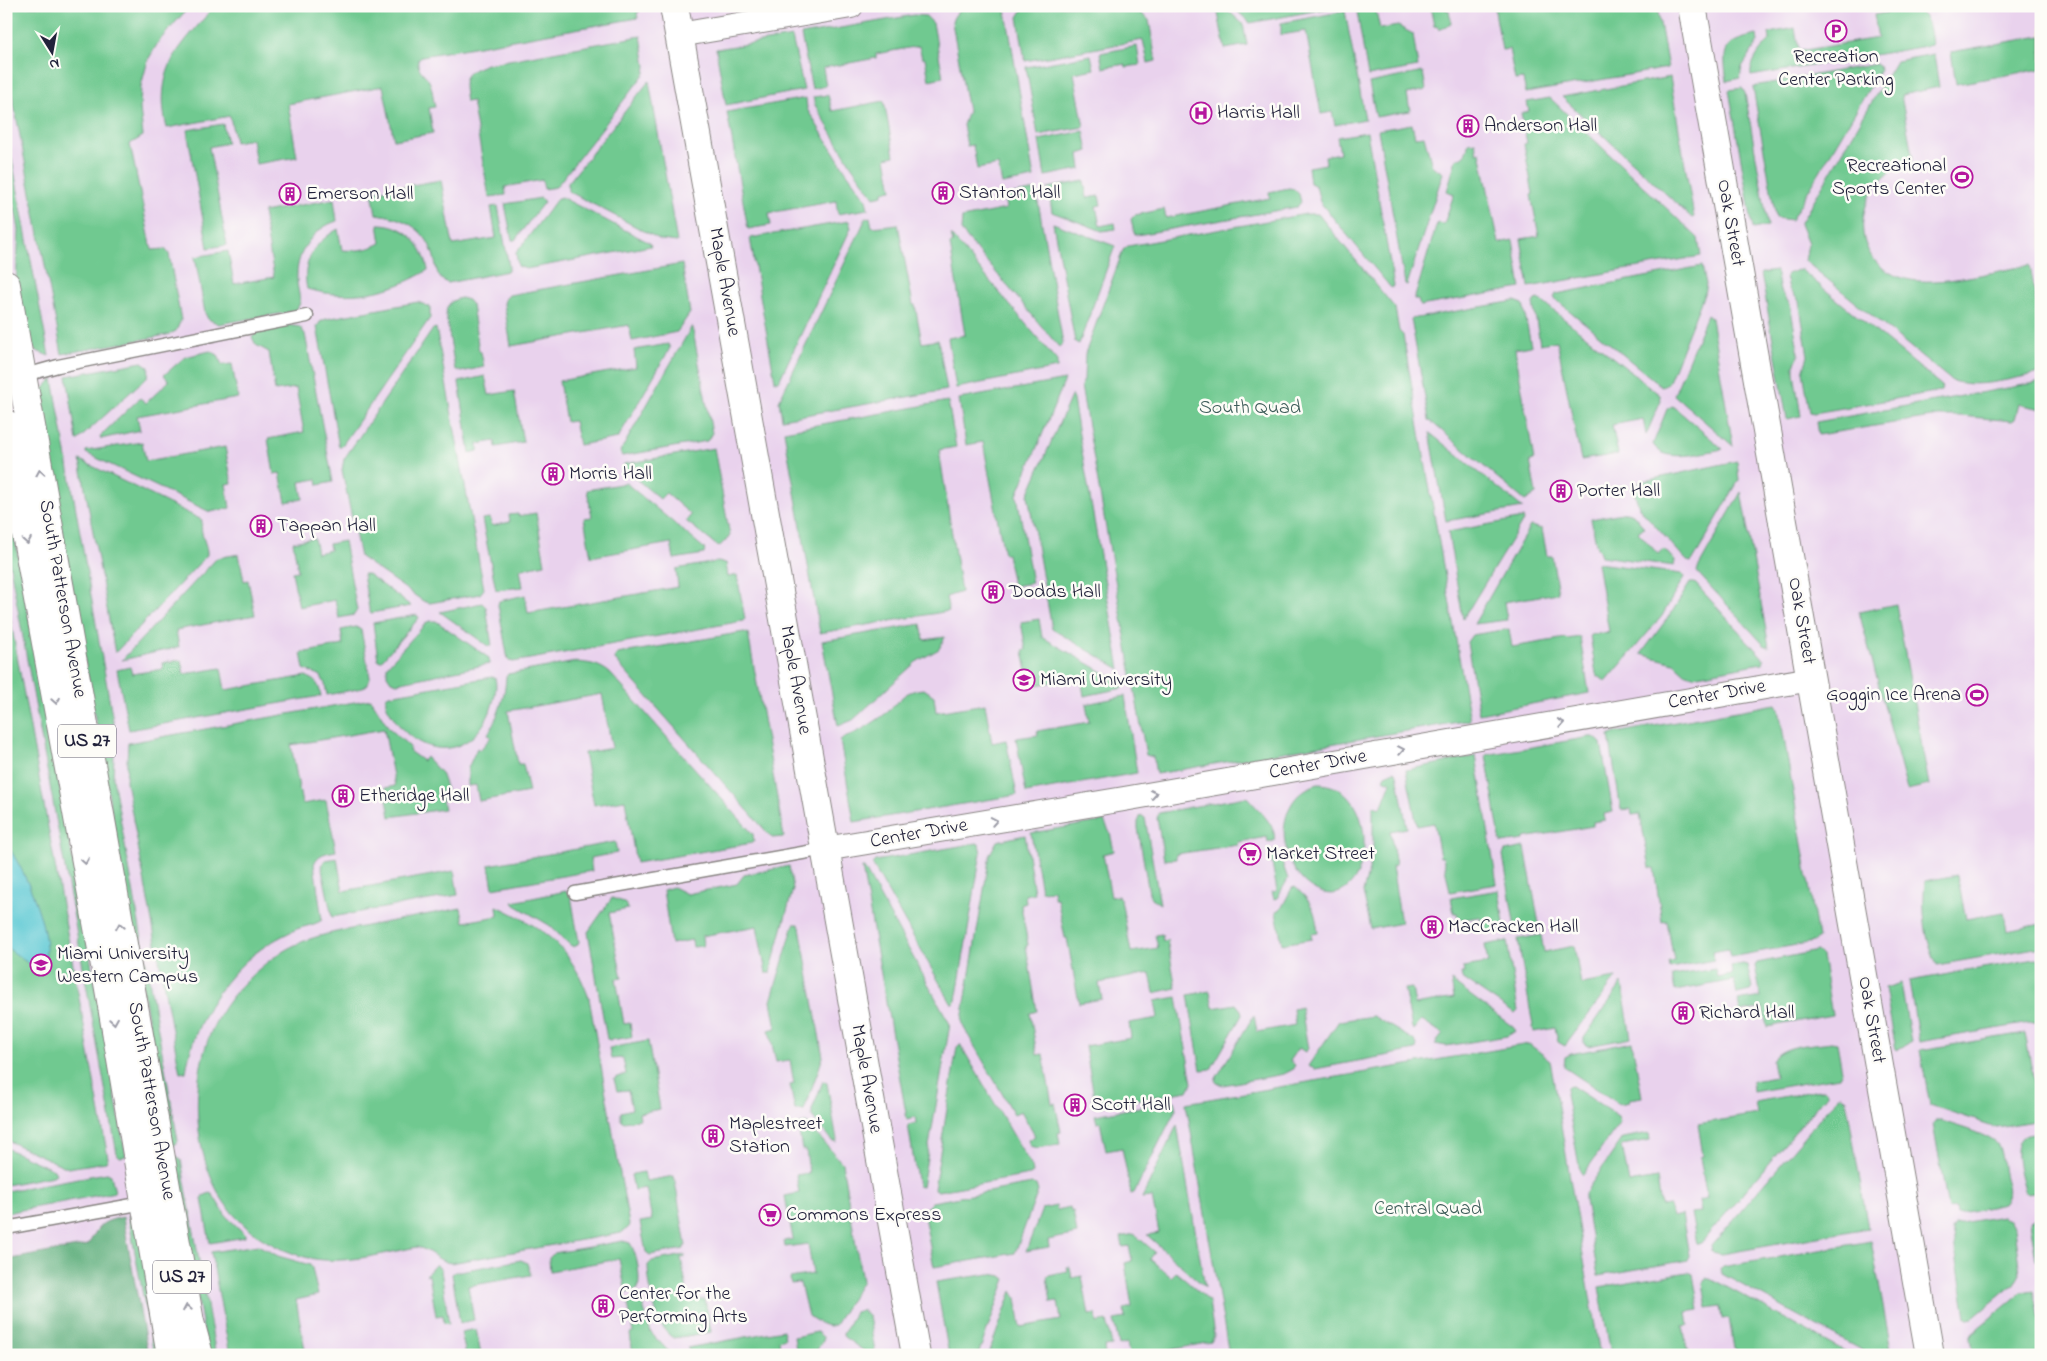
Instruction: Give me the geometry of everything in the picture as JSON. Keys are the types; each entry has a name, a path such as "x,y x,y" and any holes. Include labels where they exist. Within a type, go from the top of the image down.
{"main road":[{"name":"Maple Avenue","path":"674,6 916,1355"},
{"name":"Oak Street","path":"1692,6 1930,1355"},
{"name":"South Patterson Avenue","path":"6,285 156,1200 171,1355"},
{"name":"South Patterson Avenue","path":"6,424 106,972 156,1200 199,1355"}],"street":[{"path":"680,35 851,6"},
{"name":"Center Drive","path":"825,849 1124,800 1811,679"}],"lane":[{"path":"22,376 58,366 307,316"},
{"path":"576,893 825,849"},
{"path":"6,1228 156,1200"}],"shaded area":[{"name":"Miami University","path":"6,6 2041,6 2041,1355 6,1355"}],"green space":[{"path":"982,5 1005,6 1034,178 1002,184 998,165 977,169 973,145 967,146 963,125 968,111 952,22 960,10 967,7"},
{"path":"6,6 190,6 159,41 148,60 141,86 140,108 143,136 130,144 152,250 165,249 169,254 181,320 176,331 167,335 62,354 6,63"},
{"path":"213,6 638,6 639,12 637,13 638,18 422,56 418,59 418,66 430,83 435,107 429,108 433,133 394,140 383,86 288,104 297,157 256,164 252,139 235,142 230,116 167,128 163,97 169,68 173,58"},
{"path":"1025,6 1137,6 1137,10 1149,20 1156,61 1148,63 1143,40 1025,61 1018,17"},
{"path":"1223,6 1243,24 1247,45 1225,49 1217,8"},
{"path":"1232,6 1341,6 1250,23"},
{"path":"1356,6 1375,6 1380,29 1398,26 1413,34 1418,67 1368,76"},
{"path":"1430,6 1446,6 1446,10 1449,10 1451,24 1439,30 1438,27 1434,26"},
{"path":"1494,6 1657,6 1668,68 1526,93 1523,79 1515,80 1509,49 1502,50"},
{"path":"1907,9 1920,12 1924,16 1929,26 1932,45 1751,76 1754,61 1770,40 1769,33 1795,28 1799,51 1878,38 1874,15"},
{"path":"1345,11 1365,119 1335,125 1332,112 1321,114 1306,31 1281,35 1281,23"},
{"path":"914,15 926,16 933,23 943,77 929,80 925,58 922,58 919,46 876,54 876,58 823,68 826,86 812,89 801,35"},
{"path":"1757,35 1758,42 1742,67 1740,78 1727,81 1725,54 1727,48 1737,40"},
{"path":"641,36 646,66 645,73 556,187 544,189 542,180 505,187 506,195 489,197 472,101 466,102 464,81 468,73 487,64"},
{"path":"2041,36 2041,69 1956,84 1951,52"},
{"path":"792,37 804,90 726,105 716,49"},
{"path":"1137,46 1140,65 1126,67 1125,64 1103,68 1100,53"},
{"path":"1934,54 1939,87 1901,95 1913,160 1893,169 1878,183 1868,201 1863,220 1864,238 1871,256 1885,270 1906,279 1919,281 1950,280 2030,265 2038,312 2041,312 2041,373 2008,380 1974,384 1952,381 1805,261 1808,243 1800,224 1896,61"},
{"path":"1091,55 1094,69 1074,73 1084,127 1038,135 1026,67"},
{"path":"1876,64 1880,70 1791,220 1776,218 1753,88 1759,85"},
{"path":"1423,72 1426,90 1407,94 1410,111 1376,117 1369,83"},
{"path":"1670,77 1694,217 1692,218 1562,97"},
{"path":"649,81 677,242 661,240 568,191 568,183"},
{"path":"1742,88 1745,93 1768,226 1753,229 1729,90"},
{"path":"828,95 832,111 884,101 894,156 886,158 892,190 883,191 883,195 874,197 851,165 815,105 813,97"},
{"path":"806,98 807,109 845,170 866,199 868,209 838,214 836,201 769,213 771,225 748,229 727,112"},
{"path":"1550,98 1698,238 1701,256 1529,287 1521,239 1539,236 1531,195 1533,194 1524,144 1527,143 1521,113 1529,111 1527,102"},
{"path":"223,124 227,143 209,147 227,245 208,248 187,130"},
{"path":"1412,124 1415,137 1424,136 1432,166 1443,173 1407,285 1405,284 1378,130"},
{"path":"6,128 49,356 32,349 26,342 16,282 19,230 6,160"},
{"path":"1084,131 1088,151 1079,154 1081,169 1045,176 1039,140"},
{"path":"1367,132 1394,286 1391,288 1320,202 1316,186 1310,183 1308,167 1326,164 1325,156 1340,153 1337,137"},
{"path":"1475,142 1477,153 1480,152 1499,243 1513,240 1521,288 1420,306 1418,300 1414,300 1437,223 1444,224 1454,194 1447,191 1456,159 1462,157 1465,153 1468,143"},
{"path":"441,180 453,245 496,238 491,207 498,206 509,267 508,271 448,283 439,275 429,245 418,230 403,221 376,214 372,192"},
{"path":"1084,181 1087,198 1099,196 1101,205 1096,206 1100,226 1115,223 1116,229 1102,231 1052,212 1048,188"},
{"path":"1289,188 1294,189 1299,194 1301,202 1297,207 1137,235 1134,233 1131,219 1135,215 1164,209 1166,218 1270,198 1269,192"},
{"path":"1036,190 1063,343 1059,347 961,231 962,218 1006,209 1004,196"},
{"path":"561,197 650,243 651,246 526,269 518,266 516,253 557,199"},
{"path":"541,198 544,202 515,240 512,240 505,204"},
{"path":"334,199 337,221 329,224 314,235 300,257 297,279 300,303 296,311 219,324 208,319 205,313 195,257 228,251 234,284 274,277 263,212"},
{"name":"South Quad","path":"1306,214 1318,214 1395,308 1399,331 1403,335 1470,720 1156,774 1153,757 1146,755 1081,386 1084,380 1085,354 1123,250 1128,246"},
{"path":"870,217 872,227 898,224 922,343 938,340 947,390 782,419 779,401 866,218"},
{"path":"849,221 851,228 779,381 775,381 750,238"},
{"path":"1053,223 1115,246 1079,344 1075,342"},
{"path":"378,224 396,227 411,237 422,251 428,270 399,284 369,293 338,294 307,289 306,270 308,262 323,240 338,229 342,250 367,249 381,243"},
{"path":"951,235 1057,361 1057,368 956,388 948,338 965,335 950,244 953,243"},
{"path":"682,264 690,313 677,332 632,341 629,325 511,346 504,304 505,299 509,295"},
{"path":"1702,266 1706,284 1704,294 1668,384 1661,386 1554,298 1556,294"},
{"path":"1800,269 1942,386 1941,391 1814,413 1810,412 1803,372 1808,356 1799,301 1789,289 1786,276"},
{"path":"1776,271 1780,291 1790,304 1799,355 1794,365 1794,373 1801,416 1787,419 1761,273"},
{"path":"461,298 468,300 472,305 479,351 481,352 484,367 461,372 455,369 446,315 450,304 454,300"},
{"path":"1539,299 1660,395 1661,400 1646,435 1643,419 1612,425 1618,454 1581,460 1557,341 1540,344 1533,303"},
{"path":"1515,301 1523,304 1531,346 1515,349 1534,460 1530,461 1536,494 1525,501 1429,420 1411,319"},
{"path":"418,302 430,307 430,318 341,447 339,447 317,327 320,322 326,319"},
{"path":"1707,315 1711,318 1733,446 1674,395"},
{"path":"289,325 300,327 305,334 333,482 318,485 317,479 300,482 303,499 286,502 280,473 274,474 268,439 304,432 296,388 275,391 269,352 256,345 252,337 258,331"},
{"path":"692,326 712,433 707,441 622,456 620,452"},
{"path":"436,328 484,589 480,594 430,603 423,601 360,557 342,470 344,459 433,329"},
{"path":"668,344 670,348 618,438 579,445 574,421 566,422 559,381 636,367 634,350"},
{"path":"210,351 218,355 222,365 232,364 238,398 137,416 140,430 101,439 100,436 140,398 146,403 169,381 164,375 185,357"},
{"path":"142,362 149,367 148,376 77,441 67,376"},
{"path":"485,376 489,395 514,391 523,442 496,447 495,441 478,444 478,451 470,453 459,382"},
{"path":"53,379 115,732 113,778 178,1141 171,1147 38,397"},
{"path":"1065,380 1017,495 1032,583 1013,586 1007,554 1004,554 983,442 966,445 959,399"},
{"path":"2041,382 2041,409 2019,404 2015,419 2012,421 1961,416 1938,416 1818,435 1816,422"},
{"path":"1072,394 1120,669 1052,629 1028,495"},
{"path":"948,401 956,447 939,450 961,592 946,597 949,611 820,633 784,431"},
{"path":"1672,406 1723,449 1685,456 1666,454 1658,450 1653,444 1667,409"},
{"path":"1430,433 1523,508 1446,521"},
{"path":"142,442 146,461 225,447 232,483 226,484 230,508 210,512 86,453 86,451"},
{"path":"714,448 730,536 720,546 716,545 686,521 691,515 666,493 660,499 623,468 624,464"},
{"path":"80,460 202,520 201,526 207,555 115,653"},
{"path":"1737,461 1739,480 1694,559 1691,562 1687,561 1640,509 1635,495 1639,482"},
{"path":"626,483 705,549 704,554 674,559 671,543 591,557 584,518 592,517 587,490"},
{"path":"6,489 126,1156 120,1157 117,1154 6,544"},
{"path":"1741,492 1769,647 1764,645 1697,572"},
{"path":"1627,512 1633,514 1644,527 1638,532 1658,554 1664,549 1675,561 1674,566 1601,556 1597,548 1591,519"},
{"path":"536,513 545,564 520,569 523,587 496,590 482,519 490,518 492,526 510,522 509,515 518,514 518,516"},
{"path":"1524,519 1463,619 1448,532"},
{"path":"1530,526 1542,529 1547,556 1552,556 1558,593 1504,602 1507,620 1474,624"},
{"path":"314,538 317,553 330,550 329,544 344,541 357,610 354,615 339,618 335,600 299,607 292,572 298,571 293,542"},
{"path":"239,554 244,581 248,580 255,615 176,630 179,647 122,660 217,558"},
{"path":"716,562 726,563 728,577 737,575 745,619 743,621 513,662 508,660 498,605 499,601 525,595 528,613 678,587 676,569"},
{"path":"1597,563 1682,574 1684,577 1662,616 1606,682 1596,674 1590,635 1609,632"},
{"path":"363,574 368,574 411,606 371,613"},
{"path":"1690,583 1695,583 1764,659 1762,663 1693,676 1686,674 1674,663 1641,654 1672,612"},
{"path":"6,595 108,1158 106,1162 68,1168 6,1140"},
{"path":"482,603 486,607 492,646 488,646 440,612"},
{"path":"1896,604 1929,785 1907,790 1859,612"},
{"path":"417,615 419,618 381,661 378,660 373,623"},
{"path":"1039,619 1042,637 1122,683 1123,688 1084,696 1081,677 1030,686 1023,651 1026,650 1021,622"},
{"path":"436,621 489,658 489,664 397,683 391,681 387,675 387,666 427,622"},
{"path":"921,624 924,640 945,637 939,649 916,662 853,720 838,726 822,641"},
{"path":"356,627 361,630 370,677 368,684 363,688 327,695 321,676 304,669 301,653 343,645 341,630"},
{"path":"1509,629 1512,647 1580,637 1589,693 1479,714 1467,642 1472,635"},
{"path":"744,632 748,633 784,837 772,838 615,660 617,654"},
{"path":"181,660 184,674 221,668 225,690 306,676 317,684 321,696 129,730 117,670 130,667 132,674 163,669 162,663"},
{"path":"576,662 594,664 610,673 753,834 754,841 752,843 636,863 625,800 594,805 584,753 612,748 602,694 508,711 518,764 523,764 529,792 479,801 476,785 468,786 468,768 477,748 480,750 491,737 488,734 500,707 508,674"},
{"path":"495,678 496,686 490,712 481,728 469,739 457,746 443,748 429,746 415,740 403,730 386,705 386,697 389,695"},
{"path":"924,689 934,696 936,712 985,704 992,743 1006,740 1017,795 854,822 840,740 880,718 906,694"},
{"path":"1125,696 1137,773 1026,793 1016,738 1038,735 1037,731 1089,722 1086,704"},
{"path":"371,699 389,728 410,747 409,751 423,761 426,757 441,773 447,790 440,792 444,809 390,817 385,788 395,786 384,729 291,745 302,804 326,800 336,851 322,854 314,864 322,920 276,939 239,967 214,998 196,1034 186,1072 180,1073 126,781 128,743"},
{"path":"1776,704 1779,709 1818,938 1813,942 1730,957 1728,949 1712,952 1714,960 1670,968 1669,962 1674,961 1667,921 1662,922 1654,868 1650,868 1640,814 1632,815 1631,809 1621,810 1609,736 1615,733"},
{"path":"1594,737 1601,743 1613,812 1604,814 1605,820 1593,822 1593,826 1502,843 1486,755"},
{"path":"1476,756 1497,884 1450,892 1443,857 1440,857 1434,823 1417,826 1406,770"},
{"path":"1394,771 1397,774 1407,828 1390,831 1396,865 1392,866 1401,923 1371,929 1363,892 1373,855 1373,806 1381,808 1391,782 1383,779 1385,775"},
{"path":"1318,784 1340,790 1355,805 1362,825 1364,848 1359,869 1350,885 1335,894 1316,890 1301,879 1291,864 1285,842 1285,821 1293,802 1299,794"},
{"path":"1245,797 1261,812 1270,824 1273,829 1274,841 1268,842 1267,837 1239,842 1238,845 1176,854 1176,859 1164,860 1157,818 1159,813"},
{"path":"1141,815 1145,818 1160,904 1152,899 1149,893 1138,828"},
{"path":"1104,821 1110,833 1114,851 1103,854 1111,897 1118,896 1121,900 1131,952 1158,948 1155,935 1162,934 1163,941 1167,940 1176,988 1154,993 1150,973 1099,983 1102,999 1079,1003 1067,938 1065,938 1057,898 1054,898 1053,890 1041,891 1031,833"},
{"path":"1025,835 1034,893 1025,895 1026,903 1021,905 1037,1011 1030,1013 1037,1055 1043,1054 1052,1104 1055,1103 1061,1132 1058,1133 1060,1144 1037,1148 1030,1146 1028,1140 1035,1136 1021,1111 1014,1114 964,1028 962,1020 990,854 997,841"},
{"path":"615,842 617,853 590,858 592,871 493,888 489,865"},
{"path":"977,843 981,853 956,1001 953,1004 872,864 875,861"},
{"path":"1525,847 1539,924 1515,928 1503,855 1505,851"},
{"path":"1278,851 1288,879 1277,898 1274,899 1272,892 1277,891 1270,852"},
{"path":"337,858 343,891 454,871 458,895 332,917 321,865 326,860"},
{"path":"789,866 793,889 770,973 766,973 757,926 702,936 703,946 693,947 692,940 671,944 663,890 673,887 687,894 737,884 744,875"},
{"path":"862,868 864,868 950,1024 922,1187 918,1186 908,1125 916,1123 915,1117 907,1119"},
{"path":"1957,875 1966,919 2004,912 2007,931 2041,924 2041,947 1937,965 1929,945 1925,924 1925,881"},
{"path":"1295,887 1312,907 1318,933 1311,934 1312,939 1282,944 1276,911 1281,909 1292,888"},
{"path":"1499,890 1505,930 1483,933 1480,917 1458,920 1457,913 1454,913 1451,898"},
{"path":"566,891 571,896 579,942 574,947 549,925 513,902"},
{"path":"612,898 624,902 628,909 609,913 622,978 616,979 624,1024 630,1023 632,1037 610,1040 607,1039 588,932"},
{"path":"497,906 529,923 554,941 564,952 582,980 589,998 629,1224 628,1228 621,1233 451,1263 417,1247 344,1260 315,1259 283,1250 251,1231 237,1218 221,1198 210,1174 202,1148 198,1120 201,1064 208,1039 225,1006 255,972 282,952 303,941 337,932 461,908 464,922 498,916"},
{"path":"794,924 798,924 800,927 823,1057 804,1110 795,1110 790,1085 794,1084 790,1060 776,1062 769,1030 776,1028 771,1001"},
{"path":"1541,935 1544,952 1574,946 1581,984 1616,978 1565,1046 1558,1042 1555,1028 1534,1032 1518,939"},
{"path":"1507,941 1518,1011 1515,1014 1462,978 1461,973 1464,973 1463,967 1488,963 1485,945"},
{"path":"1817,951 1822,956 1832,1015 1767,1027 1763,1008 1740,1012 1738,1001 1761,997 1755,966 1757,963"},
{"path":"2041,958 2041,1021 1919,1042 1909,981"},
{"path":"1747,965 1752,988 1750,991 1737,994 1734,980 1675,991 1672,976 1715,969 1717,977 1732,974 1731,966"},
{"path":"1451,981 1516,1031 1507,1036 1446,1046 1435,1044 1443,1034 1422,1020 1414,1030 1404,989 1412,988 1415,1005 1454,998"},
{"path":"1622,983 1631,1038 1588,1046 1584,1044 1584,1038"},
{"path":"1901,983 1911,1042 1896,1050 1885,988"},
{"path":"1210,991 1213,1008 1236,1004 1241,1010 1242,1015 1211,1069 1201,1070 1188,995"},
{"path":"1177,997 1192,1083 1188,1091 1094,1107 1092,1097 1094,1096 1085,1046 1131,1038 1129,1023 1158,1018 1155,1001"},
{"path":"1301,1007 1308,1049 1305,1052 1299,1048 1290,1061 1295,1065 1292,1070 1284,1074 1223,1085 1217,1083 1215,1080 1254,1015 1257,1032 1295,1025 1293,1009"},
{"path":"1373,1016 1415,1041 1417,1045 1416,1050 1315,1069 1308,1066 1339,1021"},
{"path":"2025,1033 2039,1109 2041,1109 2041,1120 1996,1127 1930,1105 1920,1050"},
{"path":"648,1041 660,1109 639,1113 640,1119 624,1122 621,1120 621,1112 632,1109 628,1090 617,1091 614,1079 626,1074 623,1058 611,1059 609,1048"},
{"path":"1632,1042 1642,1097 1629,1099 1629,1102 1619,1104 1564,1067 1565,1057 1571,1054"},
{"path":"1837,1043 1842,1071 1839,1077 1753,1092 1752,1081 1775,1077 1772,1061 1783,1051 1798,1046"},
{"path":"960,1044 1032,1167 1033,1173 938,1191 934,1189 957,1047"},
{"name":"Central Quad","path":"1529,1044 1550,1060 1600,1355 1229,1355 1186,1103"},
{"path":"823,1081 827,1083 836,1142 831,1140 812,1116 812,1110"},
{"path":"1572,1086 1618,1116 1620,1122 1583,1175 1580,1171 1566,1094 1567,1087"},
{"path":"1824,1089 1827,1094 1701,1243 1697,1244 1691,1213 1701,1212 1699,1200 1707,1198 1700,1157 1703,1156 1698,1124 1757,1114 1755,1102"},
{"path":"1840,1095 1846,1099 1868,1228 1722,1254 1712,1252 1711,1246"},
{"path":"1174,1101 1176,1109 1134,1193 1131,1194 1122,1148 1106,1151 1100,1122 1097,1123 1095,1115"},
{"path":"1935,1121 1942,1121 1982,1135 1999,1147 2008,1188 2008,1195 2003,1204 1957,1214 1956,1208 1948,1209 1933,1123"},
{"path":"808,1124 842,1163 862,1281 835,1325 832,1326 821,1324 808,1316 800,1283 791,1284 790,1278 813,1274 808,1244 785,1247 784,1241 793,1239 785,1196 799,1193 796,1175 809,1173 806,1150 802,1150 798,1125"},
{"path":"1177,1125 1205,1287 1147,1235 1159,1233 1152,1197 1142,1198"},
{"path":"2041,1132 2041,1191 2026,1193 2017,1161 2018,1146 2020,1140 2025,1135"},
{"path":"1649,1133 1650,1140 1622,1145 1629,1183 1657,1178 1661,1206 1669,1205 1672,1217 1682,1215 1689,1255 1688,1260 1598,1276 1585,1193 1623,1138"},
{"path":"6,1148 54,1170 56,1174 6,1185"},
{"path":"176,1156 181,1160 216,1355 208,1355 172,1157"},
{"path":"644,1172 646,1181 674,1176 686,1246 684,1246 684,1249 650,1255 646,1252 640,1222 652,1220 646,1188 634,1190 631,1175"},
{"path":"107,1173 111,1175 115,1192 6,1213 6,1191"},
{"path":"1032,1184 1036,1185 1038,1191 1015,1253 934,1267 923,1211 932,1202"},
{"path":"210,1193 226,1216 245,1234 245,1237 210,1243 202,1199 203,1196"},
{"path":"1056,1206 1057,1210 1070,1207 1071,1212 1073,1211 1077,1234 1048,1240 1049,1247 1026,1251 1042,1209"},
{"path":"128,1215 139,1223 162,1355 154,1355"},
{"path":"2002,1216 2009,1219 2014,1228 2020,1273 2014,1284 1973,1318 1968,1319 1966,1317 1952,1229 1955,1224"},
{"path":"2041,1216 2040,1264 2036,1260 2030,1221"},
{"path":"123,1217 148,1355 6,1355 6,1260 88,1245 101,1225"},
{"path":"1134,1234 1155,1252 1150,1259 1171,1277 1176,1272 1209,1301 1214,1336 1211,1342 1145,1355 1129,1355 1127,1343 1119,1345 1114,1320 1125,1318 1124,1309 1132,1307 1125,1263 1132,1261 1129,1246 1123,1247 1121,1237"},
{"path":"623,1241 630,1243 635,1253 639,1272 638,1289 626,1293 619,1259 550,1271 549,1258 554,1253"},
{"path":"1871,1241 1892,1355 1870,1355 1722,1274 1720,1270 1722,1267"},
{"path":"258,1245 278,1256 310,1265 312,1268 318,1295 296,1300 306,1355 230,1355 211,1252"},
{"path":"685,1255 685,1257 681,1258 689,1301 705,1299 711,1332 674,1338 662,1326 654,1306 648,1265 652,1261"},
{"path":"521,1260 527,1263 531,1275 468,1286 474,1320 460,1323 452,1274"},
{"path":"436,1264 441,1270 449,1324 444,1323 443,1315 436,1316 429,1275 426,1275"},
{"path":"1067,1267 1070,1267 1072,1278 1082,1276 1089,1315 1096,1314 1097,1323 1107,1321 1112,1346 1104,1347 1105,1355 988,1355 1012,1291 1016,1298 1021,1327 1061,1320 1058,1301 1051,1302 1047,1277 1068,1271"},
{"path":"1688,1272 1693,1274 1699,1310 1687,1312 1689,1325 1683,1326 1688,1355 1611,1355 1599,1287"},
{"path":"990,1274 1002,1276 1006,1279 978,1355 949,1355 936,1282"},
{"path":"1706,1278 1710,1278 1852,1355 1737,1355 1736,1349 1734,1349 1729,1318 1722,1319 1720,1306 1707,1308 1703,1284"},
{"path":"2034,1290 2041,1326 2041,1355 1973,1355 1970,1338 1972,1333 2022,1292"},
{"path":"640,1302 651,1333 672,1355 633,1355 630,1334 633,1333 628,1303"},
{"path":"862,1310 869,1316 875,1352 873,1355 870,1355 844,1337 843,1334 855,1312"},
{"path":"476,1329 481,1355 466,1355 461,1332"},
{"path":"783,1330 785,1338 779,1340 781,1355 693,1355 687,1348"},
{"path":"817,1332 824,1338 814,1355 797,1355 794,1337"}],"water":[{"path":"6,844 29,886 42,923 46,941 46,956 42,967 33,967 6,947"}],"place":[{"name":"Recreation Center Parking","path":"1836,31"},
{"name":"Harris Hall","path":"1201,113"},
{"name":"Anderson Hall","path":"1468,126"},
{"name":"Recreational Sports Center","path":"1962,177"},
{"name":"Stanton Hall","path":"943,193"},
{"name":"Emerson Hall","path":"290,194"},
{"name":"Morris Hall","path":"553,474"},
{"name":"Porter Hall","path":"1561,491"},
{"name":"Tappan Hall","path":"261,526"},
{"name":"Dodds Hall","path":"993,592"},
{"name":"Miami University","path":"1024,680"},
{"name":"Goggin Ice Arena","path":"1977,695"},
{"name":"Etheridge Hall","path":"343,796"},
{"name":"Market Street","path":"1250,854"},
{"name":"MacCracken Hall","path":"1432,927"},
{"name":"Miami University Western Campus","path":"41,965"},
{"name":"Richard Hall","path":"1683,1013"},
{"name":"Scott Hall","path":"1075,1105"},
{"name":"Maplestreet Station","path":"713,1136"},
{"name":"Commons Express","path":"770,1215"},
{"name":"Center for the Performing Arts","path":"603,1306"}]}
